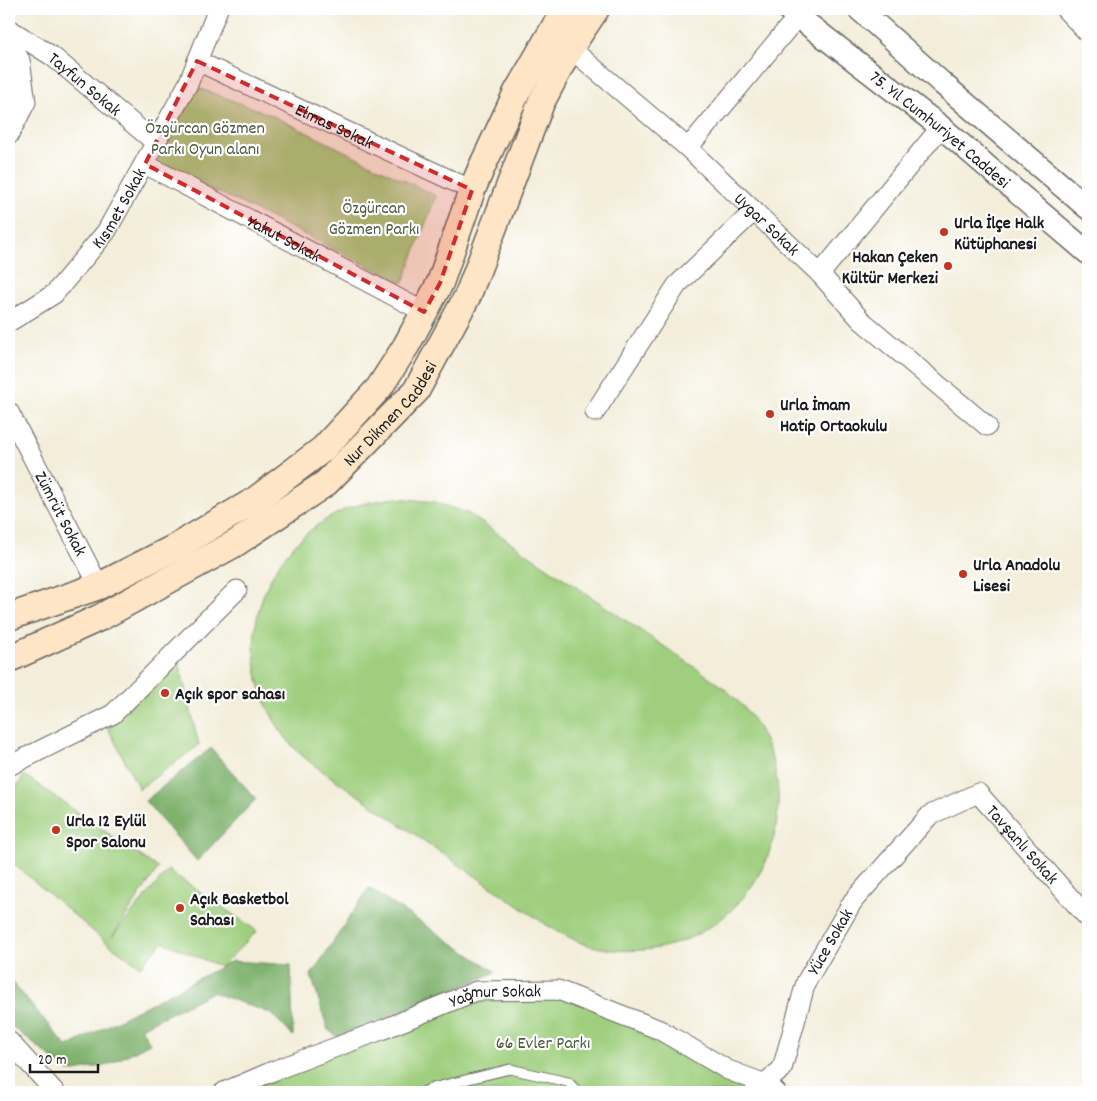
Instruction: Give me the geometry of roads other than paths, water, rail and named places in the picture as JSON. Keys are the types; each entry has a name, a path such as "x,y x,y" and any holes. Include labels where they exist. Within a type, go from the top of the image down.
{"main road":[{"name":"Nur Dikmen Caddesi","path":"9,617 99,586 174,548 254,501 323,449 379,388 406,346 440,282 472,190 517,92 565,9"},
{"name":"Nur Dikmen Caddesi","path":"9,659 101,617 236,543 326,483 416,391 468,294 541,103 570,48 596,9"}],"street":[{"name":"Kısmet Sokak","path":"9,322 54,294 106,232 188,84 218,9"},
{"name":"75. Yıl Cumhuriyet Caddesi","path":"858,9 1088,208"},
{"path":"1064,9 1088,33"},
{"name":"75. Yıl Cumhuriyet Caddesi","path":"793,12 941,127 1088,253"},
{"path":"688,148 793,12"},
{"name":"Tayfun Sokak","path":"9,29 52,56 156,143"},
{"path":"9,43 20,60 26,102 9,135"},
{"name":"Uygar Sokak","path":"570,48 688,148 820,274 862,320 987,426"},
{"name":"Elmas Sokak","path":"197,61 472,190"},
{"path":"820,274 941,127"},
{"name":"Yakut Sokak","path":"145,164 424,312"},
{"path":"595,412 677,285 754,211"},
{"name":"Zümrüt Sokak","path":"9,412 99,586"},
{"path":"9,766 114,714 237,590"},
{"name":"Tavşanlı Sokak","path":"930,814 978,793 1088,918"},
{"name":"Yüce Sokak","path":"764,1089 782,1069 806,982 853,902 930,814"},
{"name":"Yağmur Sokak","path":"224,1092 476,991 558,990 660,1030 764,1089"},
{"path":"9,1041 55,1092"}],"lane":[{"path":"423,1092 436,1087 510,1069 568,1082 578,1092"}],"place":[{"name":"Urla İlçe Halk Kütüphanesi","path":"944,232"},
{"name":"Hakan Çeken Kültür Merkezi","path":"948,266"},
{"name":"Urla İmam Hatip Ortaokulu","path":"770,414"},
{"name":"Urla Anadolu Lisesi","path":"963,574"},
{"name":"Açık spor sahası","path":"165,693"},
{"name":"Urla 12 Eylül Spor Salonu","path":"56,830"},
{"name":"Açık Basketbol Sahası","path":"180,908"}],"park label":[{"name":"Özgürcan Gözmen Parkı Oyun alanı","path":"205,137"},
{"name":"Özgürcan Gözmen Parkı","path":"374,217"},
{"name":"66 Evler Parkı","path":"543,1042"}]}
